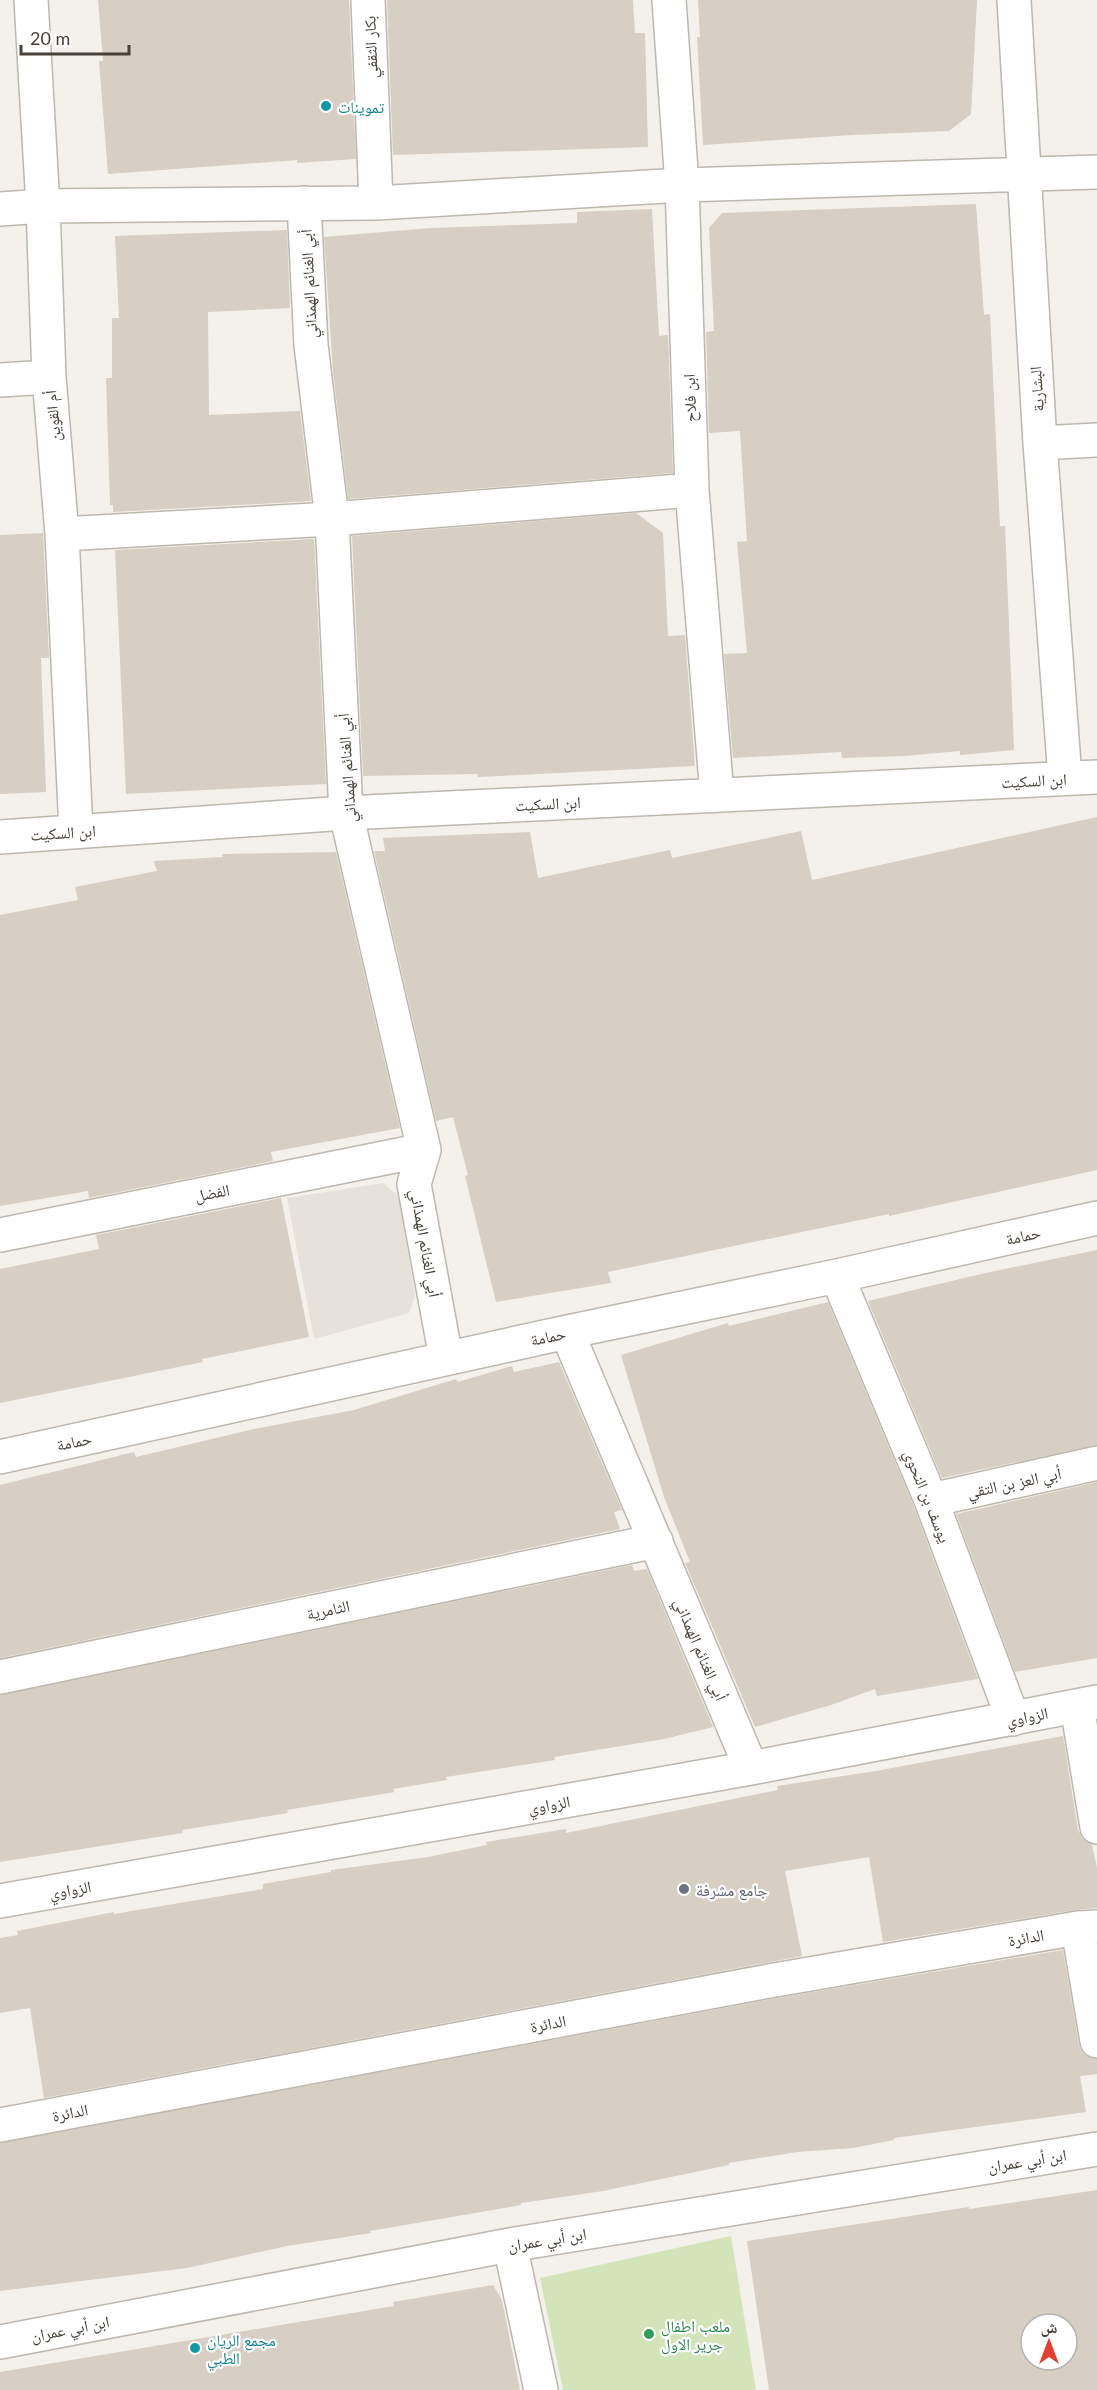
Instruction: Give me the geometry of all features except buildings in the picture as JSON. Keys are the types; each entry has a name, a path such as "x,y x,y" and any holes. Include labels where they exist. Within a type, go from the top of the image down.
{"street":[{"name":"أم القوين","path":"31,0 43,206 49,377 62,534 76,831"},
{"name":"بكار الثقفي","path":"368,0 376,203"},
{"name":"ابن فلاح","path":"669,0 682,185 692,490 717,795"},
{"name":"البشارية","path":"1014,0 1022,174 1040,443 1081,778"},
{"path":"0,209 43,206 376,203 682,185 1097,172"},
{"name":"أبي الغنائم الهمذاني","path":"304,203 311,345 332,519 346,813 424,1150 414,1184 446,1358"},
{"path":"0,380 49,377"},
{"path":"1040,443 1097,440"},
{"path":"62,534 332,519 692,490"},
{"name":"ابن السكيت","path":"0,837 346,813 1081,778"},
{"name":"الفضل","path":"0,1235 424,1150"},
{"name":"حمامة","path":"0,1457 1097,1218"},
{"name":"يوسف بن النحوي","path":"837,1276 931,1500 1013,1719"},
{"name":"أبي الغنائم الهمذاني","path":"567,1332 751,1768"},
{"name":"أبي العز بن التقي","path":"931,1500 1097,1463"},
{"name":"الثامرية","path":"0,1677 656,1541"},
{"path":"1087,1704 1097,1827"},
{"name":"الزواوي","path":"0,1901 751,1768 1087,1704"},
{"path":"1088,1928 1097,2041"},
{"name":"الدائرة","path":"0,2125 769,1981 1088,1928"},
{"name":"ابن أبي عمران","path":"0,2342 510,2245 1097,2149"},
{"path":"510,2245 541,2390"}],"shaded area":[{"path":"383,1183 399,1197 415,1296 409,1313 314,1339 287,1198"}],"green space":[{"name":"ملعب اطفال جرير الاول","path":"731,2236 756,2390 563,2390 540,2278"}],"place":[{"name":"تموينات","path":"326,106"},
{"name":"جامع مشرفة","path":"684,1889"},
{"name":"ملعب اطفال جرير الاول","path":"649,2334"},
{"name":"مجمع الريان الطبي","path":"195,2348"}]}
